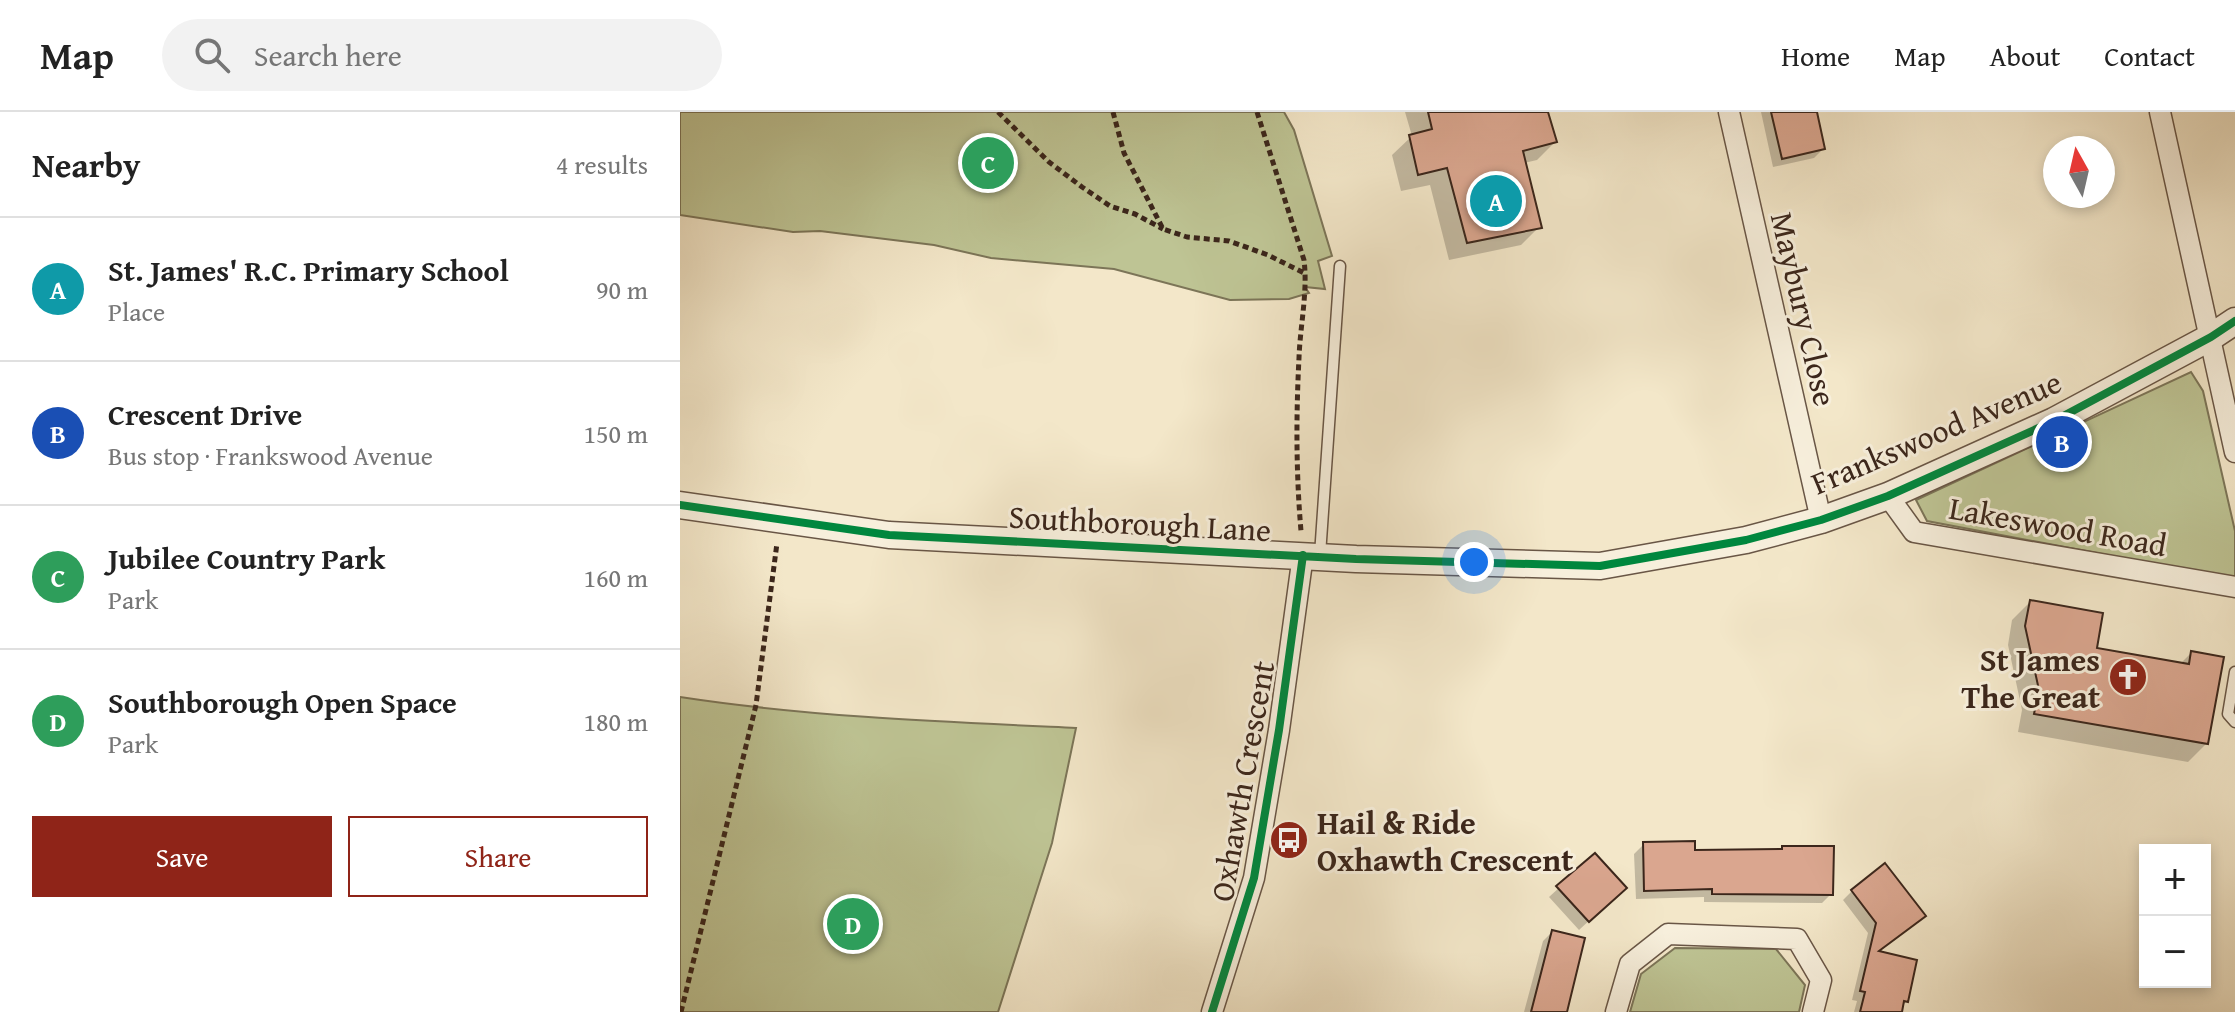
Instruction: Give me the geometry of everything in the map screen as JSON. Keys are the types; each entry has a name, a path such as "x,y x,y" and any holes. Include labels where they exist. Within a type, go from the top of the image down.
{"street":[{"name":"Maybury Close","path":"1729,112 1821,520"},
{"path":"2160,112 2235,452"},
{"name":"Frankswood Avenue","path":"1600,566 1746,540 1821,520 1888,496 2054,421 2235,321"},
{"name":"Lakeswood Road","path":"1888,496 1914,532 2235,587"},
{"name":"Southborough Lane","path":"680,505 889,535 1600,566"},
{"name":"Oxhawth Crescent","path":"1212,1012 1254,878 1312,555"},
{"path":"1616,1012 1630,964 1668,934 1797,939 1821,980 1813,1012"}],"lane":[{"path":"1312,555 1340,266"},
{"path":"2235,672 2228,714 2235,722"}],"path":[{"path":"998,112 1049,162 1110,206 1187,237 1229,241 1268,255 1306,274"},
{"path":"1113,112 1124,153 1163,229"},
{"path":"1257,112 1306,274 1299,356 1296,470 1312,555"},
{"path":"681,1012 756,705 780,518"}],"green space":[{"path":"680,112 1284,112 1294,130 1332,256 1318,261 1325,289 1305,287 1309,293 1289,299 1230,300 1114,269 991,258 934,245 820,231 793,232 680,215"},
{"path":"2191,372 2203,391 2235,531 2235,579 1927,521 1916,500"},
{"path":"680,697 828,714 1076,728 1052,843 998,1012 680,1012"},
{"path":"1675,948 1776,949 1805,985 1799,1012 1630,1012 1641,974"}],"building":[{"path":"1428,112 1548,112 1557,142 1523,151 1542,228 1467,243 1447,168 1418,175 1409,135 1432,129"},
{"path":"1771,112 1817,112 1825,149 1782,159"},
{"name":"St James The Great","path":"2030,600 2103,613 2097,648 2189,664 2191,651 2224,657 2208,744 2034,714 2039,690 2025,626"},
{"path":"1695,841 1695,850 1834,846 1833,895 1712,894 1712,889 1644,891 1643,842"},
{"path":"1595,853 1627,888 1589,922 1556,886"},
{"path":"1885,863 1926,916 1879,951 1917,960 1908,1002 1904,1001 1902,1012 1860,1012 1865,992 1860,991 1876,923 1851,890"},
{"path":"1552,930 1585,938 1567,1012 1531,1012"}],"cycle path":[{"path":"680,505 889,535 1356,559 1600,566 1746,540 1821,520 1888,496 2054,421 2235,321"},
{"path":"1212,1012 1254,878 1279,730 1303,555"}],"place":[{"name":"Jubilee Country Park","path":"988,163"},
{"name":"St. James' R.C. Primary School","path":"1496,201"},
{"name":"Crescent Drive","path":"2062,442"},
{"name":"St James The Great","path":"2128,677"},
{"name":"Hail & Ride Oxhawth Crescent","path":"1289,840"},
{"name":"Southborough Open Space","path":"853,924"}]}
